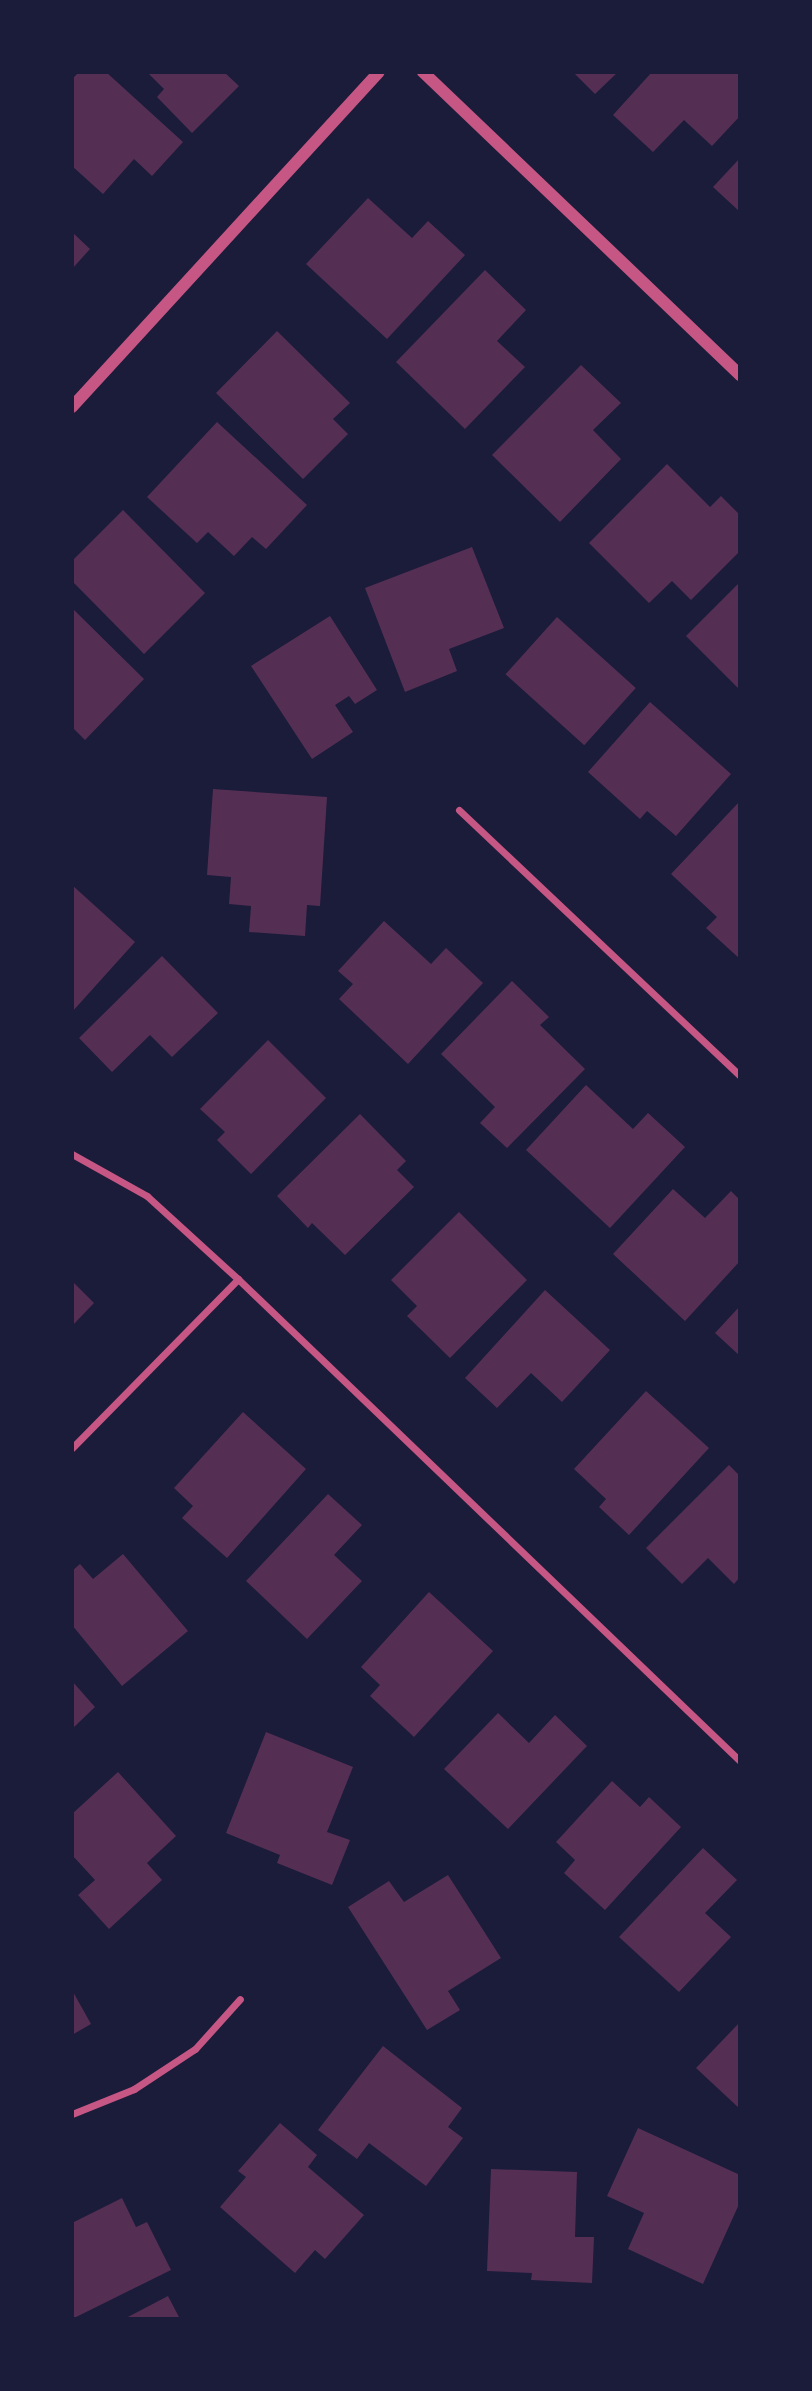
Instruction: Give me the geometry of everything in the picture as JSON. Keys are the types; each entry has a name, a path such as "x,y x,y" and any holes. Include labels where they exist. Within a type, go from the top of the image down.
{"street":[{"path":"72,407 379,72"},
{"path":"422,72 740,375"},
{"path":"459,810 740,1076"},
{"path":"72,1154 148,1196 239,1279 740,1761"},
{"path":"72,1448 239,1279"},
{"path":"72,2114 134,2089 195,2049 240,1999"}],"building":[{"path":"79,72 106,72 183,142 152,176 134,159 103,194 72,166 72,79"},
{"path":"147,72 224,72 239,86 192,133 157,97 164,89"},
{"path":"573,72 618,72 595,94"},
{"path":"652,72 740,72 740,116 712,146 684,120 653,152 613,115"},
{"path":"740,158 740,212 713,187"},
{"path":"368,198 412,238 428,221 465,255 387,339 306,264"},
{"path":"72,232 90,249 72,269"},
{"path":"485,270 526,310 497,341 525,367 465,429 396,362"},
{"path":"277,331 350,403 333,419 348,434 303,479 216,393"},
{"path":"581,365 621,403 593,430 621,459 560,522 492,455"},
{"path":"217,422 307,505 266,549 252,537 234,556 208,532 197,543 147,497"},
{"path":"667,464 710,507 721,496 740,515 740,551 691,600 672,581 649,603 589,543"},
{"path":"123,510 205,593 144,654 72,581 72,561"},
{"path":"472,547 504,628 449,649 457,671 405,692 365,588"},
{"path":"740,582 740,690 686,636"},
{"path":"72,608 144,679 85,740 72,727"},
{"path":"330,616 377,690 355,704 349,696 335,705 353,732 312,759 251,666"},
{"path":"557,617 636,688 584,745 505,674"},
{"path":"650,702 731,774 676,836 647,811 640,819 588,772"},
{"path":"213,789 327,797 320,906 307,905 305,936 249,932 251,906 229,904 231,877 207,875"},
{"path":"740,801 740,959 706,928 717,917 671,874"},
{"path":"72,885 135,942 72,1012"},
{"path":"384,921 431,964 446,948 483,983 408,1064 339,999 353,984 338,971"},
{"path":"162,956 218,1013 172,1057 150,1035 112,1072 79,1038"},
{"path":"512,981 549,1017 540,1025 585,1069 507,1148 480,1123 495,1107 441,1054"},
{"path":"268,1040 326,1098 251,1174 217,1140 225,1132 200,1109"},
{"path":"586,1085 633,1129 648,1113 685,1147 610,1228 526,1150"},
{"path":"360,1114 406,1161 397,1170 414,1187 345,1255 312,1223 308,1228 277,1196"},
{"path":"673,1189 705,1218 731,1191 740,1200 740,1261 685,1321 613,1254"},
{"path":"459,1212 527,1280 450,1358 407,1316 417,1306 391,1280"},
{"path":"72,1281 94,1303 72,1326"},
{"path":"545,1290 610,1350 562,1402 531,1373 497,1408 465,1378"},
{"path":"740,1306 740,1356 715,1333"},
{"path":"646,1391 709,1448 629,1535 599,1507 606,1499 574,1469"},
{"path":"243,1412 306,1469 227,1558 182,1518 193,1506 174,1488"},
{"path":"729,1465 740,1476 740,1577 734,1584 708,1558 682,1584 646,1548"},
{"path":"328,1494 362,1525 334,1555 362,1581 307,1639 246,1581"},
{"path":"123,1554 188,1631 122,1686 72,1625 72,1571 80,1564 93,1579"},
{"path":"429,1592 493,1651 414,1737 370,1696 380,1685 361,1667"},
{"path":"72,1681 95,1707 72,1729"},
{"path":"498,1713 529,1743 555,1715 587,1746 508,1829 444,1769"},
{"path":"266,1732 353,1767 327,1832 350,1840 332,1885 277,1863 280,1855 226,1833"},
{"path":"118,1772 176,1836 147,1863 162,1880 109,1929 78,1895 95,1880 72,1855 72,1814"},
{"path":"612,1781 640,1807 649,1797 681,1827 605,1910 564,1873 575,1860 556,1842"},
{"path":"703,1848 737,1880 705,1913 731,1937 679,1992 619,1937"},
{"path":"448,1875 501,1958 448,1991 460,2010 427,2030 348,1907 389,1881 404,1902"},
{"path":"72,1990 91,2024 72,2035"},
{"path":"740,2022 740,2109 696,2068"},
{"path":"383,2046 462,2108 448,2127 463,2138 426,2186 369,2143 357,2159 318,2130"},
{"path":"280,2123 317,2155 308,2167 364,2215 325,2259 315,2250 295,2273 220,2207 246,2177 238,2171"},
{"path":"638,2128 740,2175 740,2202 703,2284 628,2249 644,2213 607,2196"},
{"path":"491,2169 577,2172 575,2237 594,2237 592,2283 531,2280 532,2273 487,2271"},
{"path":"122,2198 136,2227 147,2222 171,2270 72,2319 72,2223"},
{"path":"168,2296 180,2319 124,2319"}]}
